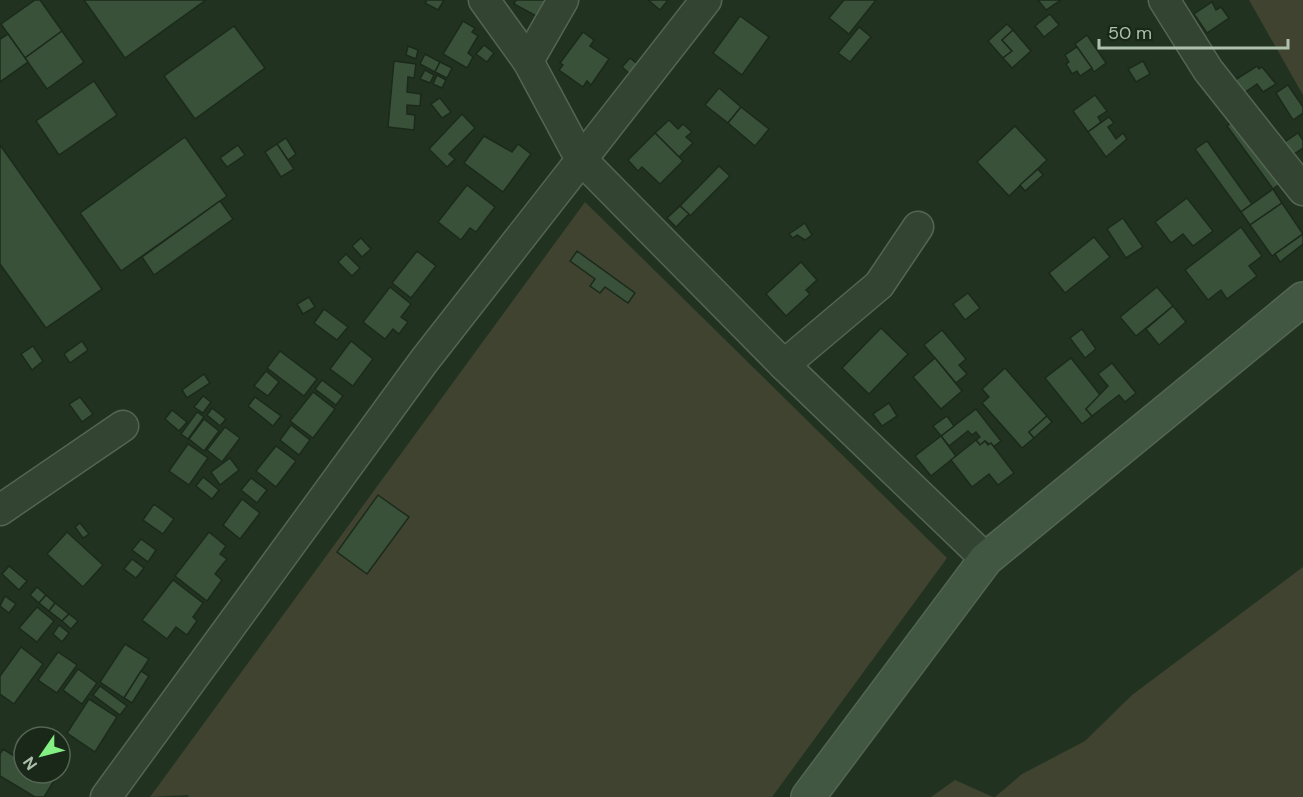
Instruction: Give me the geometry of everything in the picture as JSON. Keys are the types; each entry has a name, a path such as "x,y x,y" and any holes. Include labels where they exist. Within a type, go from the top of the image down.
{"main road":[{"path":"808,797 986,558 1303,298"}],"street":[{"path":"484,0 528,61 580,158 784,365 986,558"},
{"path":"528,61 563,0"},
{"path":"106,797 424,361 580,158 706,0"},
{"path":"1164,0 1208,70 1303,190"},
{"path":"784,365 879,285 918,227"},
{"path":"0,510 123,426"}],"green space":[{"path":"1249,0 1303,0 1303,95"},
{"path":"585,202 947,558 772,797 189,797 188,795 150,797","holes":["577,251 634,293 627,303 605,287 600,293 590,286 595,279 570,261","378,495 409,517 367,574 337,552"]},
{"path":"1303,567 1303,797 995,797 1022,774 1085,741 1132,695"},
{"path":"955,780 993,797 931,797"}],"building":[{"path":"35,0 40,0 62,31 25,58 1,24"},
{"path":"84,0 206,0 125,58"},
{"path":"427,0 444,0 438,10 425,3"},
{"path":"516,0 547,0 538,17 514,4"},
{"path":"648,0 668,0 660,10"},
{"path":"844,0 876,0 849,34 829,18"},
{"path":"1038,0 1061,0 1046,10"},
{"path":"1212,2 1216,10 1221,7 1229,18 1207,33 1194,14"},
{"path":"1050,14 1059,25 1044,37 1035,26"},
{"path":"740,16 769,37 742,75 713,53"},
{"path":"463,21 475,28 472,32 478,36 468,53 473,57 467,68 443,54"},
{"path":"1007,24 1013,30 1002,40 1012,51 1003,58 988,41"},
{"path":"234,26 265,68 195,119 164,76"},
{"path":"859,27 871,37 850,62 838,53"},
{"path":"1013,30 1031,51 1012,68 1003,58 1012,51 1002,40"},
{"path":"62,31 84,62 47,89 25,58"},
{"path":"583,32 594,40 590,46 609,59 591,85 587,81 583,87 559,70 563,65 560,63"},
{"path":"8,34 28,62 0,82 0,39"},
{"path":"1087,35 1106,63 1094,72 1075,44"},
{"path":"484,45 494,53 487,62 476,54"},
{"path":"408,46 418,50 416,59 406,55"},
{"path":"1077,47 1092,68 1080,76 1077,71 1072,74 1066,64 1069,62 1065,55"},
{"path":"425,54 440,62 435,72 420,64"},
{"path":"630,58 640,66 632,76 622,67"},
{"path":"394,61 416,64 414,78 408,77 407,92 421,94 420,106 407,105 407,114 415,115 414,130 388,127"},
{"path":"1143,61 1150,74 1136,82 1128,69"},
{"path":"440,62 452,68 447,78 435,72"},
{"path":"1257,66 1259,69 1262,67 1276,84 1263,92 1257,84 1244,93 1235,80"},
{"path":"425,70 434,75 430,83 420,79"},
{"path":"437,75 446,80 442,88 433,84"},
{"path":"94,81 117,115 59,155 36,121"},
{"path":"1288,85 1303,107 1303,113 1293,120 1276,93"},
{"path":"719,88 741,107 728,123 705,105"},
{"path":"1095,95 1107,111 1098,117 1101,122 1088,132 1073,111"},
{"path":"440,98 451,112 442,118 431,104"},
{"path":"741,107 769,129 755,146 728,123"},
{"path":"462,114 475,128 449,154 455,159 447,167 429,149"},
{"path":"1109,117 1114,123 1108,127 1116,139 1123,133 1127,139 1106,157 1088,132"},
{"path":"669,120 678,129 683,124 692,132 686,137 693,143 679,157 655,133"},
{"path":"1235,120 1281,183 1273,189 1227,126"},
{"path":"1015,126 1047,160 1009,196 977,162"},
{"path":"655,133 683,161 660,184 642,167 638,171 628,160"},
{"path":"1298,133 1303,140 1303,148 1288,158 1280,145"},
{"path":"484,136 512,152 518,144 531,154 503,192 464,163"},
{"path":"185,137 227,196 121,271 80,213"},
{"path":"286,138 296,154 288,160 277,144"},
{"path":"1207,141 1252,204 1241,212 1195,149"},
{"path":"277,144 294,169 281,177 265,152"},
{"path":"0,145 102,289 46,328 0,264"},
{"path":"238,145 245,155 227,167 220,158"},
{"path":"719,166 730,176 690,216 680,206"},
{"path":"1038,169 1043,175 1025,191 1020,185"},
{"path":"467,185 495,207 476,232 470,228 461,240 438,222"},
{"path":"1273,189 1282,203 1250,225 1241,212"},
{"path":"1187,198 1213,231 1193,246 1183,234 1171,243 1155,222"},
{"path":"220,201 233,219 154,275 142,257"},
{"path":"1282,203 1303,234 1272,256 1250,225"},
{"path":"680,206 689,214 676,227 667,218"},
{"path":"1123,218 1143,247 1126,258 1107,229"},
{"path":"805,223 812,235 805,240 797,235 793,238 789,234"},
{"path":"1241,227 1262,256 1249,266 1257,276 1227,299 1221,290 1208,300 1185,270"},
{"path":"1303,234 1303,244 1280,262 1275,254"},
{"path":"1094,237 1110,257 1065,293 1049,273"},
{"path":"361,238 371,249 362,257 352,246"},
{"path":"417,251 436,266 411,298 392,283"},
{"path":"577,251 635,293 628,303 605,287 600,293 590,286 595,279 570,261"},
{"path":"346,254 360,268 352,276 338,262"},
{"path":"801,262 817,280 806,290 810,294 786,316 766,294"},
{"path":"390,287 411,304 401,317 408,322 399,334 393,329 385,339 363,322"},
{"path":"1157,287 1173,306 1136,336 1120,317"},
{"path":"968,293 980,308 965,320 953,304"},
{"path":"309,297 315,307 303,314 297,304"},
{"path":"1173,306 1186,322 1159,345 1146,329"},
{"path":"324,309 348,327 337,340 314,323"},
{"path":"881,328 908,354 869,394 842,368"},
{"path":"1082,329 1096,349 1085,358 1070,338"},
{"path":"942,330 966,359 959,365 967,374 956,383 924,345"},
{"path":"82,341 88,350 70,363 64,354"},
{"path":"351,341 373,359 353,386 330,369"},
{"path":"33,346 43,361 32,370 21,354"},
{"path":"280,351 317,379 304,396 267,368"},
{"path":"935,358 962,391 941,409 913,377"},
{"path":"1071,358 1101,396 1086,409 1092,416 1082,424 1045,378"},
{"path":"1112,363 1136,393 1125,402 1119,395 1092,416 1086,409 1108,386 1098,374"},
{"path":"1005,368 1047,416 1029,432 1034,438 1022,448 982,403 989,397 982,389"},
{"path":"266,371 279,382 268,396 254,386"},
{"path":"204,374 210,383 187,398 182,390"},
{"path":"322,380 343,396 336,405 315,389"},
{"path":"313,392 335,409 313,438 290,421"},
{"path":"203,396 211,402 203,413 194,407"},
{"path":"80,397 93,414 82,422 69,404"},
{"path":"255,397 281,416 273,426 248,406"},
{"path":"889,403 897,416 882,426 873,414"},
{"path":"212,408 226,419 220,426 207,415"},
{"path":"976,409 1001,441 993,447 985,441 980,445 976,440 980,437 976,432 972,435 968,431 949,446 941,436"},
{"path":"172,410 187,422 179,431 165,419"},
{"path":"197,412 204,417 188,439 181,434"},
{"path":"947,416 954,426 941,436 933,426"},
{"path":"1047,416 1052,422 1034,438 1029,432"},
{"path":"204,419 219,431 204,451 189,439"},
{"path":"291,425 310,440 299,455 280,440"},
{"path":"225,427 240,438 222,462 207,450"},
{"path":"941,436 956,456 931,476 915,456"},
{"path":"976,440 980,445 985,441 988,445 991,443 1014,473 998,485 989,474 972,487 951,460"},
{"path":"188,444 208,458 189,485 169,471"},
{"path":"276,446 296,461 276,487 256,471"},
{"path":"230,458 239,470 220,485 211,472"},
{"path":"203,477 219,490 212,499 196,486"},
{"path":"251,478 267,490 257,503 241,490"},
{"path":"378,495 409,517 367,574 337,552"},
{"path":"242,499 260,513 240,539 223,525"},
{"path":"154,504 174,519 163,534 143,520"},
{"path":"80,523 89,534 83,538 75,527"},
{"path":"67,532 103,565 83,587 47,554"},
{"path":"209,532 226,546 220,554 227,559 215,574 222,580 207,601 175,576"},
{"path":"141,539 156,550 148,562 132,550"},
{"path":"132,559 144,568 136,578 124,569"},
{"path":"9,566 27,581 19,590 2,574"},
{"path":"173,580 203,603 193,617 197,621 187,635 176,627 167,639 142,620"},
{"path":"37,587 46,595 39,603 30,595"},
{"path":"46,595 55,603 49,611 39,603"},
{"path":"5,596 16,604 9,613 0,606"},
{"path":"55,603 69,614 62,621 49,611"},
{"path":"37,607 54,621 37,642 19,628"},
{"path":"69,614 78,621 71,629 62,621"},
{"path":"59,625 69,633 62,642 53,634"},
{"path":"125,644 149,659 124,698 100,682"},
{"path":"21,647 43,664 14,704 0,694 0,676"},
{"path":"58,652 77,665 57,693 38,680"},
{"path":"78,669 97,683 82,704 63,690"},
{"path":"141,671 149,676 132,703 124,698"},
{"path":"100,686 127,706 120,715 93,695"},
{"path":"89,699 117,717 95,752 72,736 72,725"},
{"path":"3,749 12,755 12,783 0,776 0,754"},
{"path":"15,785 52,785 44,797 35,797"}]}
